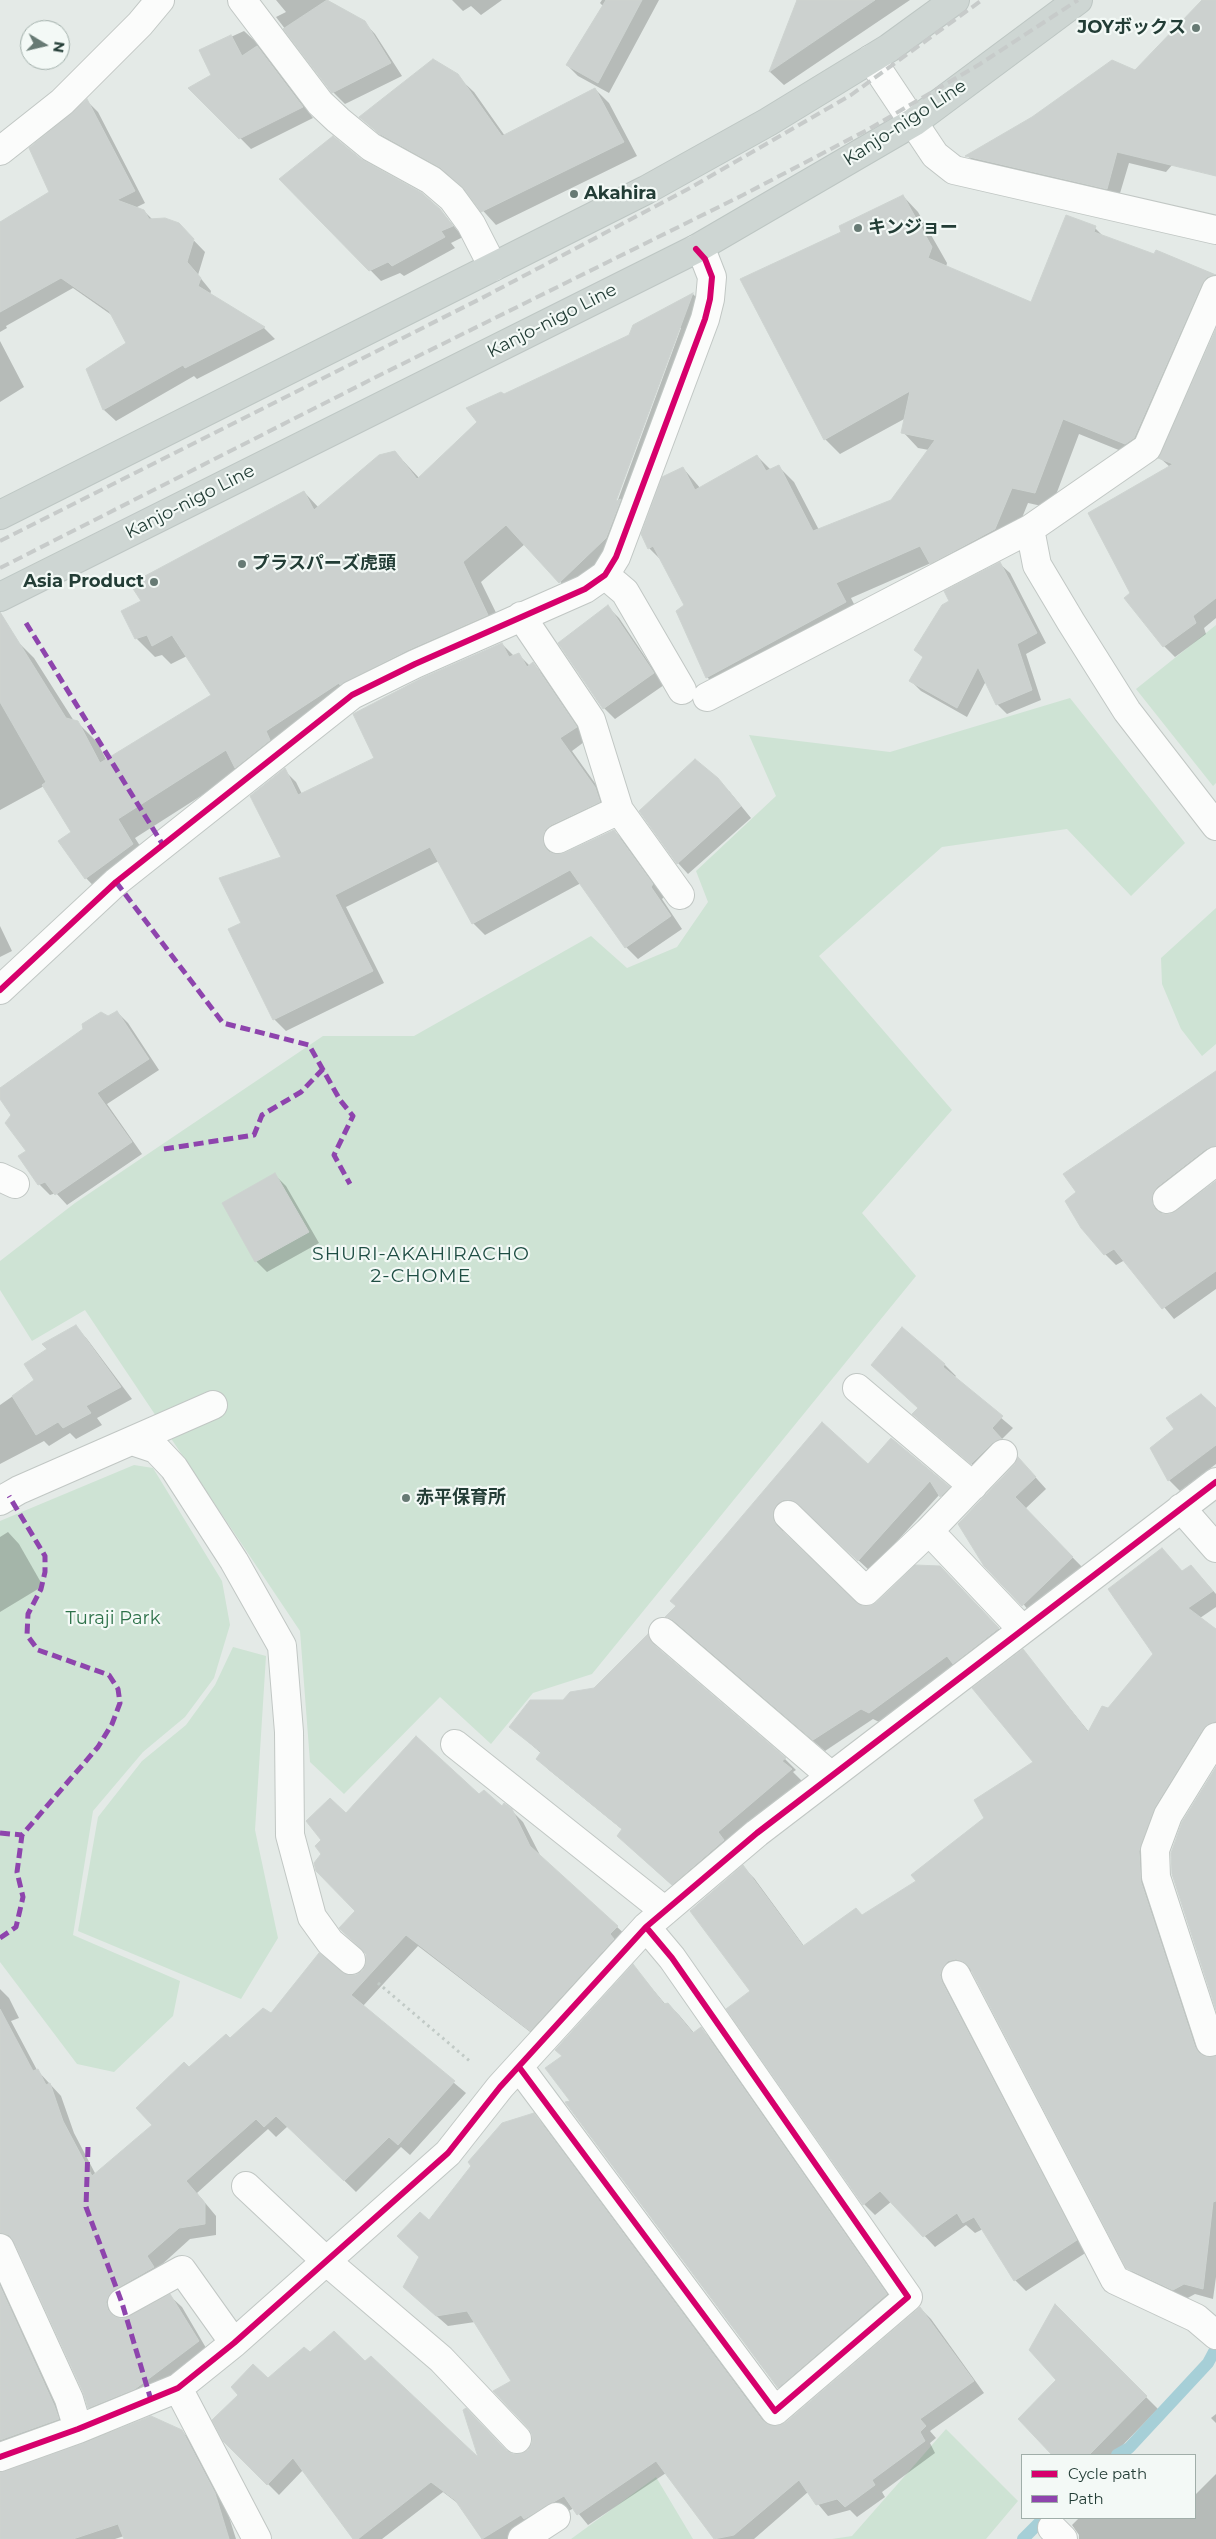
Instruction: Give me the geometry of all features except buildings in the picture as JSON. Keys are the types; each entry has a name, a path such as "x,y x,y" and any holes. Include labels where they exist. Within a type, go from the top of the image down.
{"main road":[{"path":"0,515 646,190 768,122 871,59 954,0"},
{"name":"Kanjo-nigo Line","path":"0,597 696,249 914,122 1078,0"}],"street":[{"path":"0,151 62,102 140,24 160,0"},
{"path":"254,4 320,103 354,135 384,156 431,180 452,198 471,224 493,267"},
{"path":"871,59 936,154 954,170 1216,230"},
{"path":"0,990 116,882 352,695 415,664 585,589 605,575 616,557 653,462 707,312 712,277 705,259 696,249"},
{"path":"605,575 625,592 695,694 1030,528 1147,448 1216,290"},
{"path":"1030,528 1037,565 1086,646 1127,711 1216,826"},
{"path":"521,616 591,720 619,810 680,894"},
{"path":"558,839 619,810"},
{"path":"1167,1199 1216,1161"},
{"path":"857,1388 973,1486"},
{"path":"0,1501 19,1490 213,1405"},
{"path":"132,1441 156,1449 174,1468 234,1561 282,1646 289,1732 290,1836 312,1917 330,1942 350,1960"},
{"path":"788,1515 866,1591 929,1531 1003,1454"},
{"path":"0,2457 78,2429 178,2388 234,2343 448,2152 500,2087 656,1919 757,1833 1216,1482"},
{"path":"1181,1508 1216,1548"},
{"path":"929,1531 1022,1630"},
{"path":"663,1632 831,1776"},
{"path":"1210,2042 1156,1877 1155,1850 1168,1814 1216,1738"},
{"path":"455,1744 656,1919 672,1958 908,2297 774,2411 519,2067"},
{"path":"956,1975 1115,2280 1196,2318 1213,2333"},
{"path":"246,2186 326,2261 442,2359 517,2440"},
{"path":"0,2248 65,2390 78,2429"},
{"path":"122,2303 182,2270 234,2343"},
{"path":"178,2388 256,2539"},
{"path":"522,2539 556,2516"}],"path":[{"path":"350,1960 500,2087"}],"green space":[{"path":"1216,625 1216,783 1213,786 1136,689"},
{"path":"1070,698 1185,843 1131,896 1067,829 942,847 819,956 952,1110 862,1213 916,1276 592,1674 533,1693 491,1744 440,1697 344,1794 310,1762 300,1631 85,1310 32,1341 0,1290 0,1261 75,1203 323,1036 414,1036 591,936 627,968 677,947 708,902 696,871 776,796 749,735 890,752"},
{"path":"1216,908 1216,1044 1202,1056 1181,1029 1162,984 1161,958"},
{"name":"Turaji Park","path":"134,1465 153,1468 222,1581 230,1625 214,1678 185,1717 143,1752 93,1811 73,1935 180,1981 173,2016 114,2072 77,2064 0,1962 0,1521"},
{"path":"233,1647 266,1656 255,1830 278,1938 241,1999 78,1931 98,1817 142,1761 186,1725 215,1685"},
{"path":"946,2429 1018,2501 986,2539 832,2539 852,2536"},
{"path":"656,2477 693,2539 571,2539"}],"waterway":[{"path":"1119,2454 1129,2448 1208,2363 1216,2348"},
{"path":"1023,2539 1043,2519"}],"railway":[{"path":"0,541 480,299 690,188 851,95 982,0"},
{"path":"0,568 382,374 743,195 869,129 980,64 1078,0"}],"marked path":[{"path":"26,623 163,845"},
{"path":"116,882 223,1023 309,1045 340,1100 353,1116 334,1155 350,1184"},
{"path":"164,1149 254,1135 262,1115 301,1092 323,1069"},
{"path":"0,1938 16,1927 23,1897 17,1872 22,1835 98,1747 112,1724 120,1703 118,1689 109,1675 38,1650 27,1635 28,1614 41,1589 45,1572 45,1556 9,1496"},
{"path":"0,1833 22,1835"},
{"path":"88,2147 86,2207 122,2303 151,2400"}],"cycle path":[{"path":"0,990 116,882 352,695 415,664 585,589 605,575 616,557 705,319 710,299 712,277 705,259 696,249"},
{"path":"0,2457 78,2429 178,2388 234,2343 448,2153 500,2087 646,1927 757,1833 1216,1482"},
{"path":"519,2067 775,2411 908,2297 672,1958 646,1927"}],"place":[{"name":"JOYボックス","path":"1196,28"},
{"name":"Akahira","path":"574,194"},
{"name":"キンジョー","path":"858,228"},
{"name":"プラスパーズ虎頭","path":"242,564"},
{"name":"Asia Product","path":"154,582"},
{"name":"赤平保育所","path":"406,1498"}],"district":[{"name":"SHURI-AKAHIRACHO 2-CHOME","path":"421,1265"}]}
